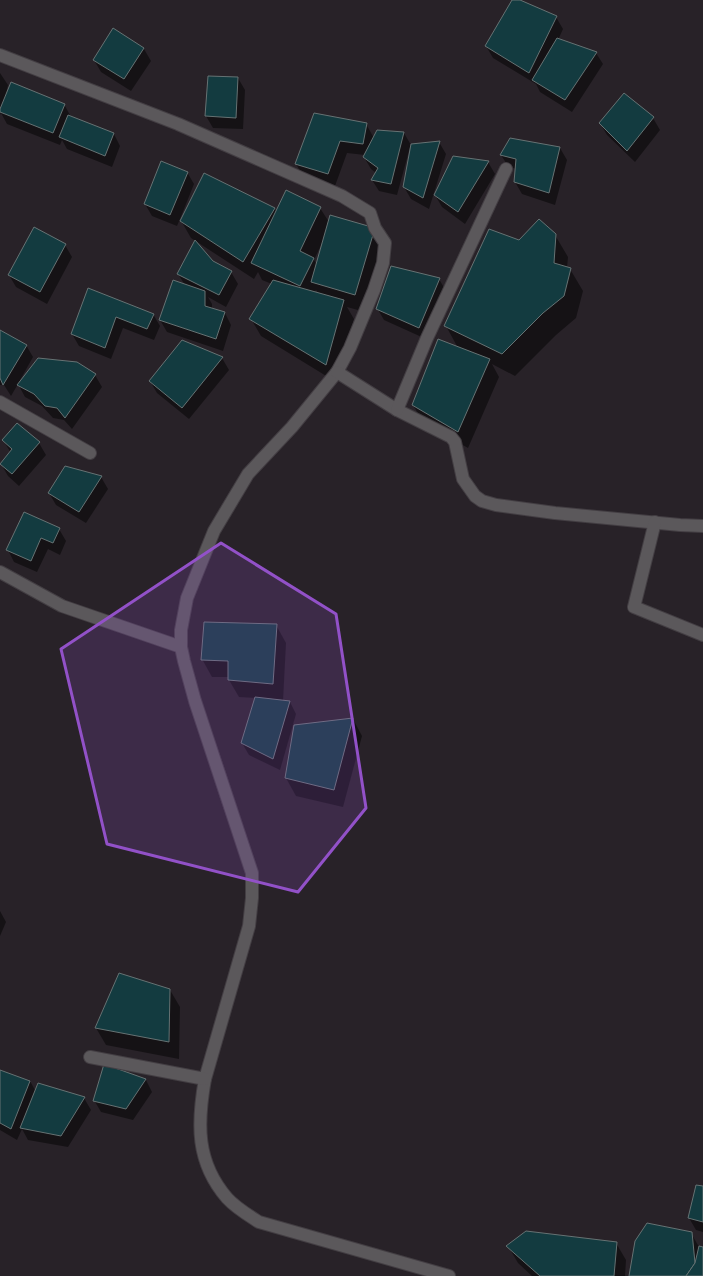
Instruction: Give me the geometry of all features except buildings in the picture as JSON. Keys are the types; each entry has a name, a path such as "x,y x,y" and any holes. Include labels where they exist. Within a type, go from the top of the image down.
{"street":[{"path":"0,55 178,124 215,142 342,196 370,213 375,228 385,243 383,263 374,290 350,348 337,372 292,427 248,474 214,531 186,598 181,630 181,646 195,700 252,873 252,898 249,926 205,1079 201,1104 200,1129 202,1153 210,1175 227,1199 259,1222 449,1276"},
{"path":"397,410 430,332 506,169"},
{"path":"337,372 397,410 451,437 455,442 463,480 475,496 482,501 496,505 548,512 703,526"},
{"path":"0,402 90,453"},
{"path":"655,522 634,607 703,635"},
{"path":"0,572 62,606 181,646"},
{"path":"90,1057 205,1079"}],"highlighted area":[{"path":"221,543 336,614 366,808 298,892 107,844 61,649"}]}
